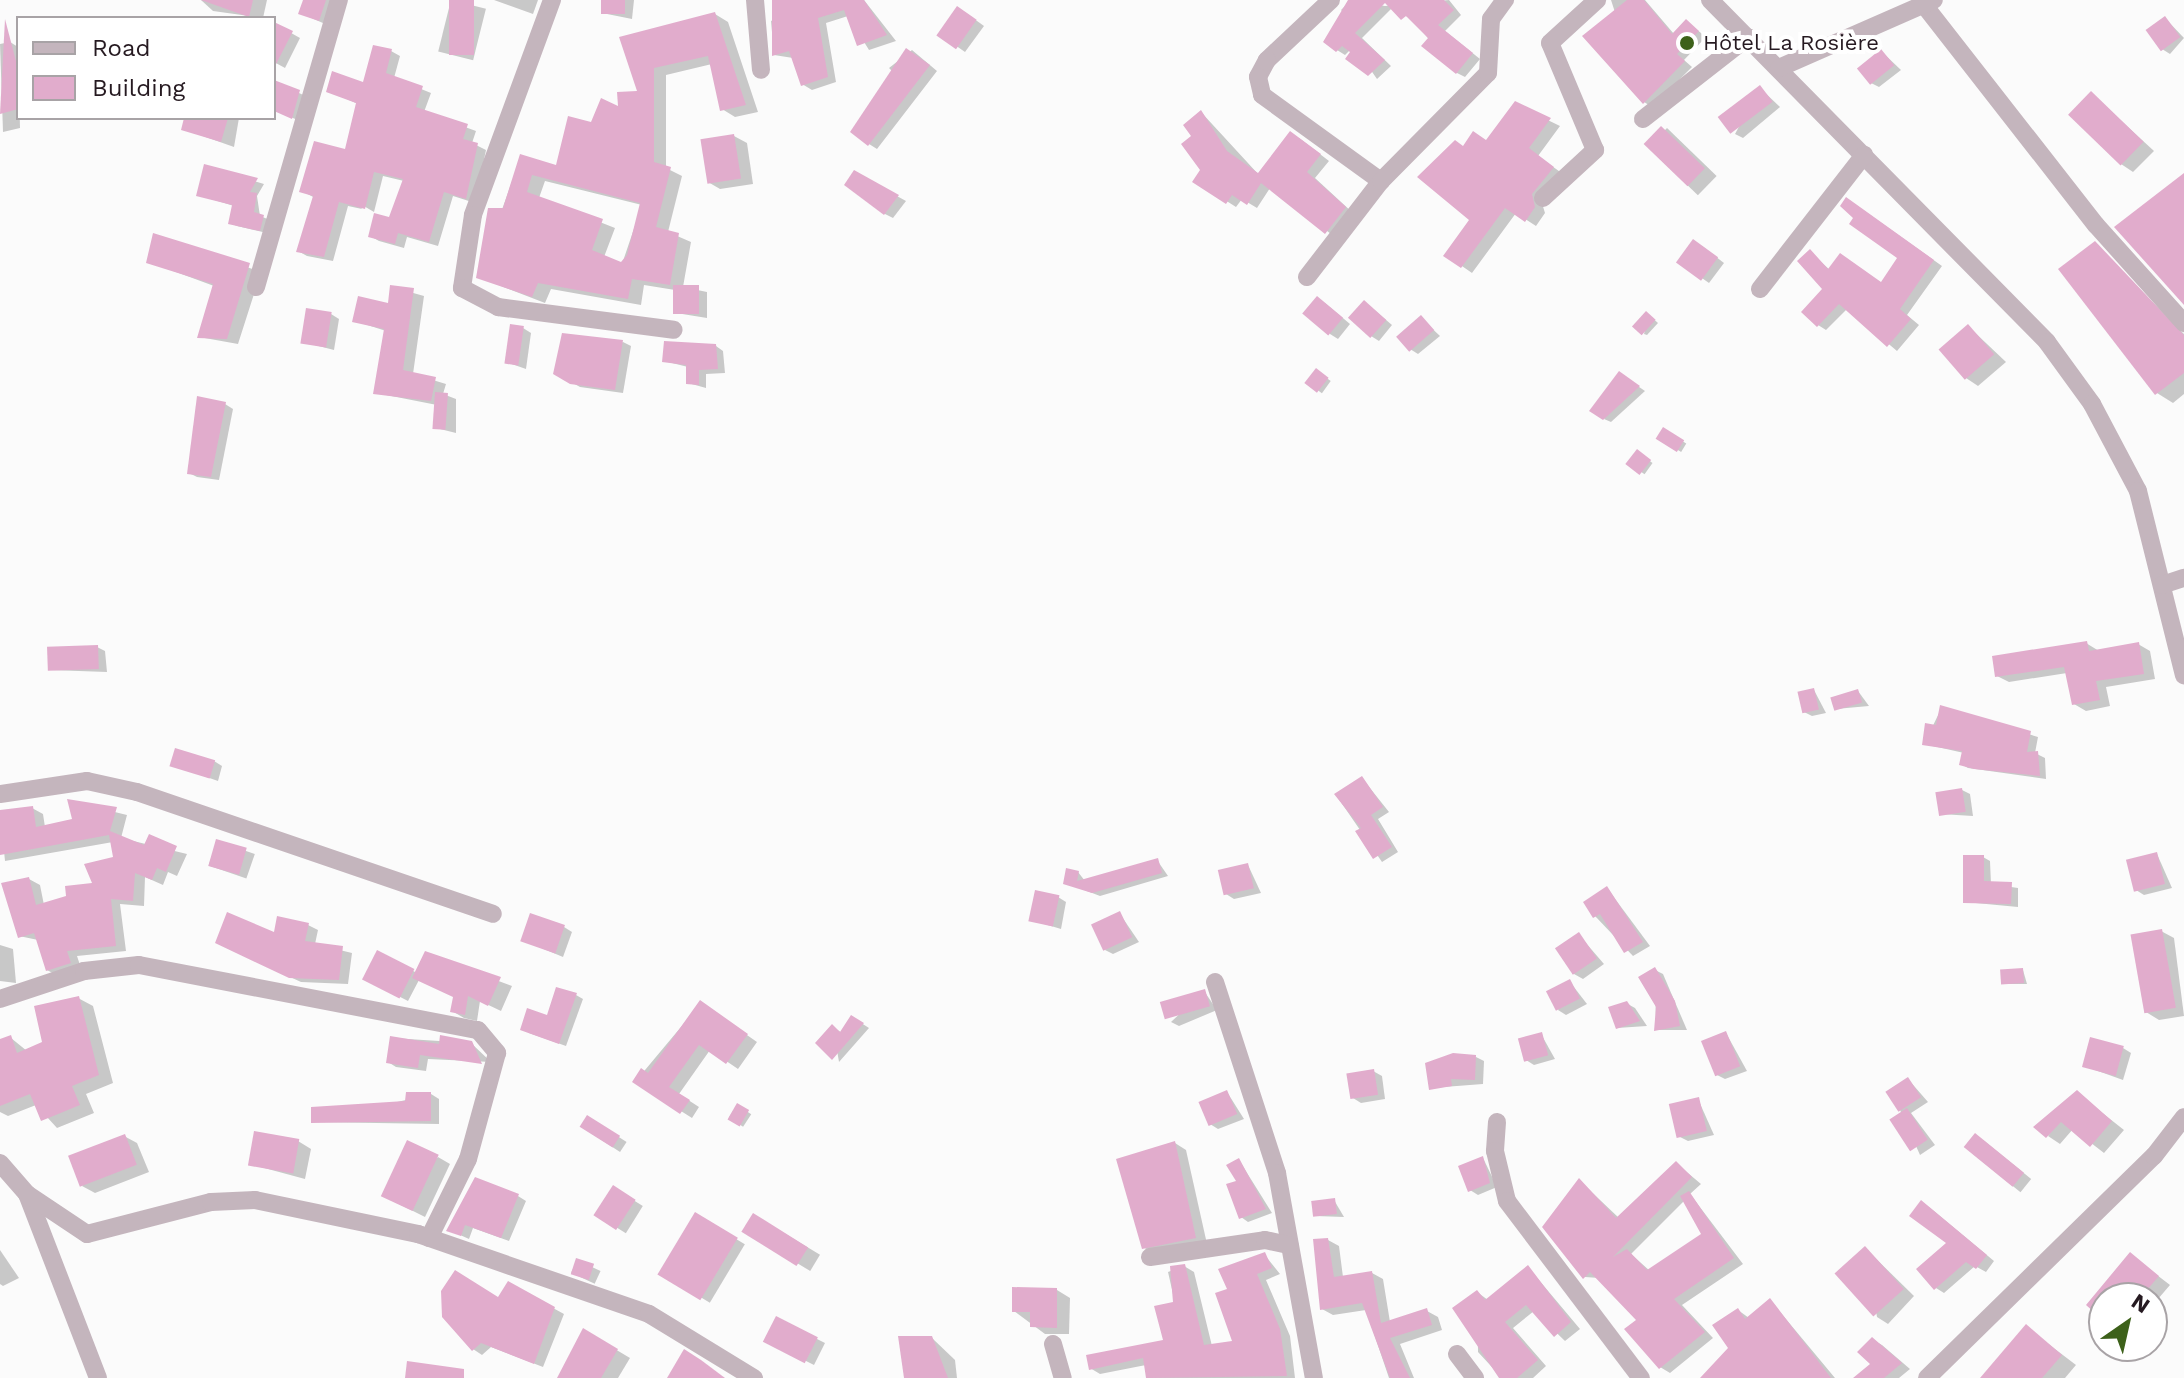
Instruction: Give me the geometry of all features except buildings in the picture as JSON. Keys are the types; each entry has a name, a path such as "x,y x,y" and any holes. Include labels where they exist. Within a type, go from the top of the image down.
{"street":[{"path":"256,287 339,0"},
{"path":"552,0 473,215 462,288 498,307 674,330"},
{"path":"755,0 761,70"},
{"path":"1331,0 1267,60 1258,77 1262,95 1381,181"},
{"path":"1307,277 1381,181 1488,73 1491,19 1505,0"},
{"path":"1543,198 1595,150 1570,106 1550,43 1597,0"},
{"path":"1710,0 2047,342 2092,404 2138,491 2184,675"},
{"path":"1779,68 1929,2 2096,225 2184,323"},
{"path":"1643,119 1748,37"},
{"path":"1760,289 1864,155"},
{"path":"2162,585 2184,578"},
{"path":"0,794 87,781 137,792 493,914"},
{"path":"0,999 84,971 139,965 478,1030 497,1053 468,1159 429,1238"},
{"path":"1215,982 1277,1173 1314,1378"},
{"path":"1927,1378 2154,1156 2184,1117"},
{"path":"1497,1122 1498,1180 1513,1211 1641,1378"},
{"path":"0,1163 27,1194 87,1234 211,1202 255,1200 429,1238 649,1314 754,1378"},
{"path":"27,1194 98,1378"},
{"path":"1150,1257 1265,1240 1289,1245"},
{"path":"1053,1344 1063,1378"},
{"path":"1457,1354 1475,1378"}],"place":[{"name":"Hôtel La Rosière","path":"1687,43"}]}
